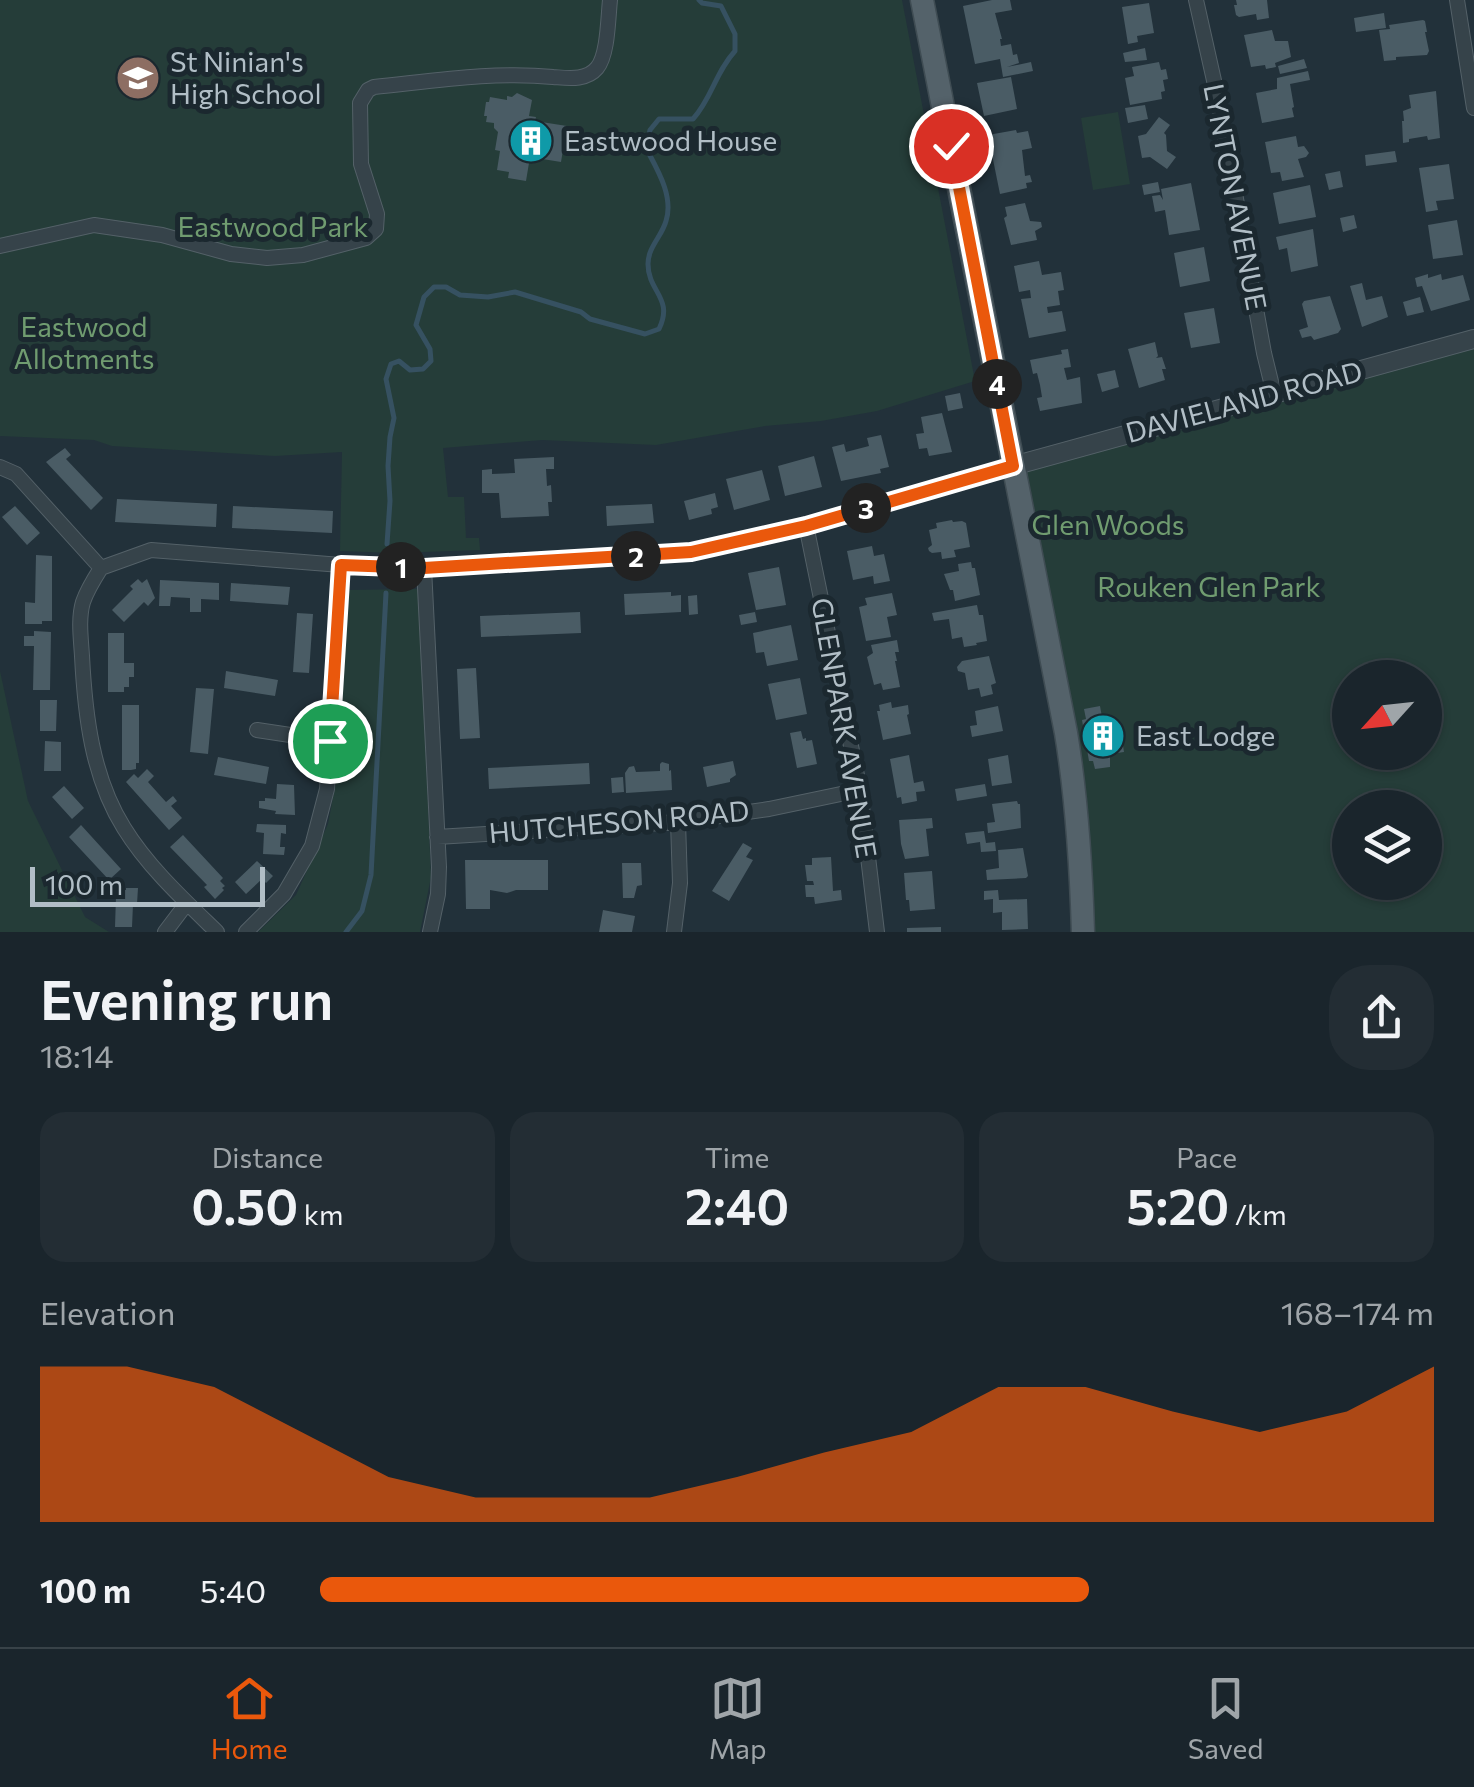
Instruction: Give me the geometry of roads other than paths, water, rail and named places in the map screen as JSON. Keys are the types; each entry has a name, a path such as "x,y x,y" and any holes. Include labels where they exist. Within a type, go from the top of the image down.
{"main road":[{"path":"922,0 1073,775 1082,932"}],"street":[{"path":"0,246 94,225 267,258 303,256 366,238 376,229 377,214 361,164 360,103 368,90 477,77 532,75 573,79 588,75 600,66 610,0"},
{"name":"LYNTON AVENUE","path":"1196,0 1274,394"},
{"path":"1456,0 1474,108"},
{"name":"DAVIELAND ROAD","path":"1013,466 1474,339"},
{"path":"217,932 141,852 124,828 108,798 94,757 85,710 80,628 82,605 101,568 151,550 424,568 691,552 806,526 1013,466"},
{"path":"0,468 16,474 101,568"},
{"name":"GLENPARK AVENUE","path":"806,526 860,790 877,932"},
{"path":"246,932 284,894 312,846 326,789 341,565"},
{"path":"424,568 438,894 430,932"},
{"path":"258,730 330,741"},
{"name":"HUTCHESON ROAD","path":"437,837 678,822 860,790"},
{"path":"674,932 680,883 678,822"},
{"path":"165,932 187,903"}],"waterway":[{"path":"387,544 388,466 394,418 386,379 391,364 399,361 410,370 423,369 431,361 430,349 416,325 424,297 434,287 446,287 460,295 488,297 515,292 645,334 659,329 664,310 648,264 666,221 668,202 646,148 650,130 659,119 693,119 735,51 735,34 721,6 699,0"},
{"path":"346,932 362,911 371,875 386,593"}],"place":[{"name":"St Ninian's High School","path":"138,78"},
{"name":"Eastwood House","path":"531,141"},
{"name":"East Lodge","path":"1103,736"}],"park label":[{"name":"Eastwood Park","path":"273,227"},
{"name":"Eastwood Allotments","path":"84,343"},
{"name":"Glen Woods","path":"1108,525"},
{"name":"Rouken Glen Park","path":"1209,587"}]}
